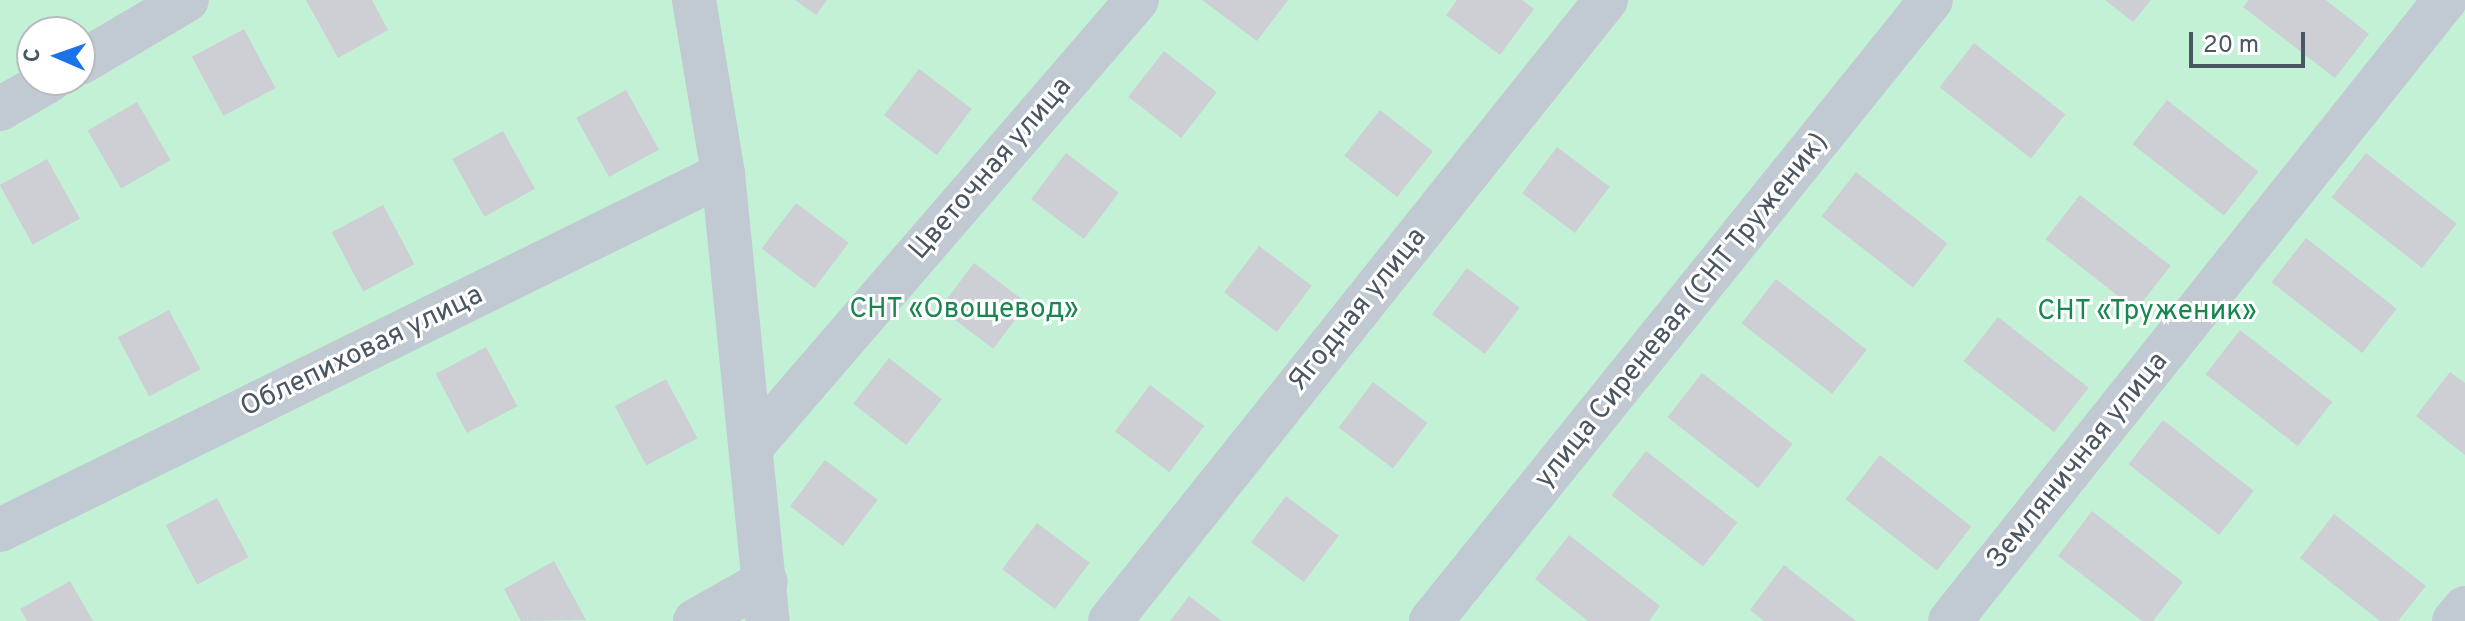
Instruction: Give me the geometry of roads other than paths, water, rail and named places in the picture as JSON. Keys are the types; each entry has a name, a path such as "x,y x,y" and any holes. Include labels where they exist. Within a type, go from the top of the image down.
{"street":[{"path":"96,54 187,0"},
{"path":"694,0 723,174 767,601 695,621"},
{"name":"Цветочная улица","path":"752,446 1137,0"},
{"name":"Ягодная улица","path":"1110,621 1606,0"},
{"name":"улица Сиреневая (СНТ Труженик)","path":"1431,621 1931,0"},
{"name":"Земляничная улица","path":"1950,621 2445,0"},
{"path":"0,109 22,96"},
{"name":"Облепиховая улица","path":"0,530 723,174"},
{"path":"2454,621 2465,608"}],"park label":[{"name":"СНТ «Овощевод»","path":"964,310"},
{"name":"СНТ «Труженик»","path":"2147,312"}]}
